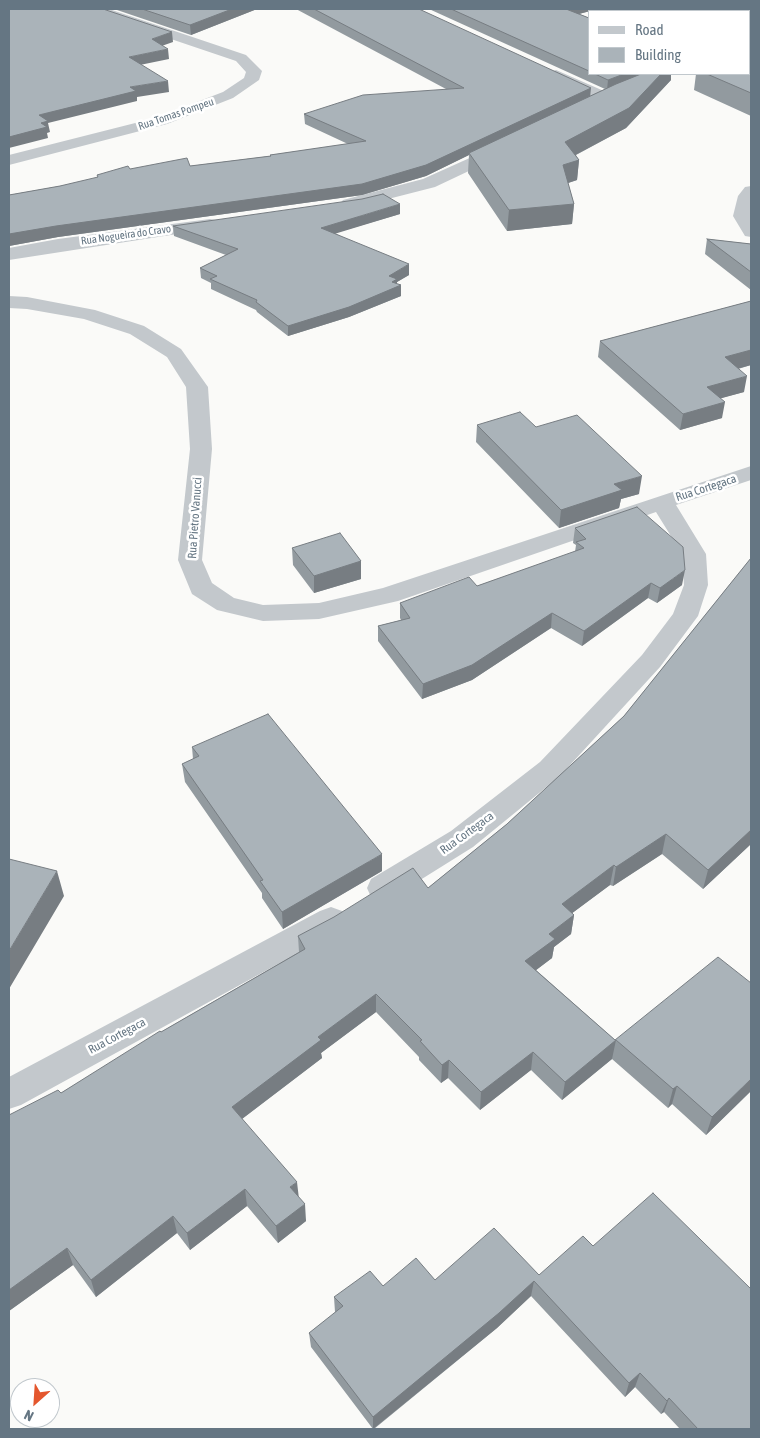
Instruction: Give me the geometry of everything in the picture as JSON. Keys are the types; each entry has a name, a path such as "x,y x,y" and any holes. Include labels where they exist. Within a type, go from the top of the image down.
{"street":[{"name":"Rua Tomas Pompeu","path":"9,160 162,121 221,98 251,80 254,71 241,58 96,9"},
{"path":"545,70 607,98"},
{"path":"590,107 625,91"},
{"path":"332,206 362,202 429,183 518,140"},
{"path":"751,191 747,196 742,216 751,232"},
{"name":"Rua Nogueira do Cravo","path":"9,254 58,245 225,222"},
{"name":"Rua Pietro Vanucci","path":"9,302 27,302 88,314 137,330 174,353 196,387 201,449 190,560 201,588 226,604 263,613 319,611 389,595 662,502"},
{"name":"Rua Cortegaca","path":"9,1094 323,925 462,839 550,769 651,661 685,616 696,585 694,554 662,502 751,473"}],"building":[{"path":"9,9 103,9 172,32 152,39 168,49 129,57 168,81 130,87 136,91 39,115 48,121 41,123 47,127 9,137"},
{"path":"142,9 232,9 190,25"},
{"path":"314,9 419,9 591,88 426,165 362,184 9,234 9,195 98,177 97,175 128,166 130,169 187,158 190,166 366,141 304,114 363,95 464,88"},
{"path":"451,9 566,9 588,18 588,71"},
{"path":"750,52 751,93 709,75 750,75"},
{"path":"597,75 621,75 608,80"},
{"path":"638,75 660,75 629,108 565,142 579,160 563,165 574,204 509,210 469,153"},
{"path":"383,194 400,204 321,228 409,264 389,276 397,279 392,282 401,285 349,307 288,326 256,302 257,300 210,279 217,276 200,268 238,249 173,226 362,199"},
{"path":"707,239 751,244 751,272"},
{"path":"751,301 751,350 725,357 747,376 707,387 725,402 683,414 600,341"},
{"path":"520,412 536,427 577,415 642,476 614,484 622,490 561,510 477,425"},
{"path":"637,507 683,547 685,570 660,588 651,583 584,631 552,613 472,665 423,684 378,626 410,618 400,603 469,577 477,586 584,548 576,542 586,539 575,528"},
{"path":"340,533 361,561 314,576 292,548"},
{"path":"751,558 751,830 708,870 666,834 616,867 614,865 562,904 574,915 549,934 555,939 525,961 615,1040 718,957 751,983 751,1079 712,1117 677,1086 673,1089 616,1040 565,1082 533,1052 481,1092 449,1060 442,1065 420,1041 422,1040 376,994 318,1037 321,1040 232,1107 297,1182 290,1187 305,1204 276,1226 245,1189 187,1233 173,1216 91,1280 67,1248 9,1290 9,1115 58,1090 61,1093 160,1031 305,949 298,936 334,917 413,868 428,888 507,824 624,716"},
{"path":"268,714 382,854 282,912 260,881 263,880 182,764 199,756 192,747"},
{"path":"9,859 57,871 9,951"},
{"path":"653,1193 751,1289 751,1429 698,1429 669,1398 667,1401 640,1373 629,1383 534,1281 499,1313 373,1417 309,1333 343,1306 334,1297 370,1271 383,1286 416,1258 435,1280 494,1228 539,1275 583,1236 593,1246"}]}
